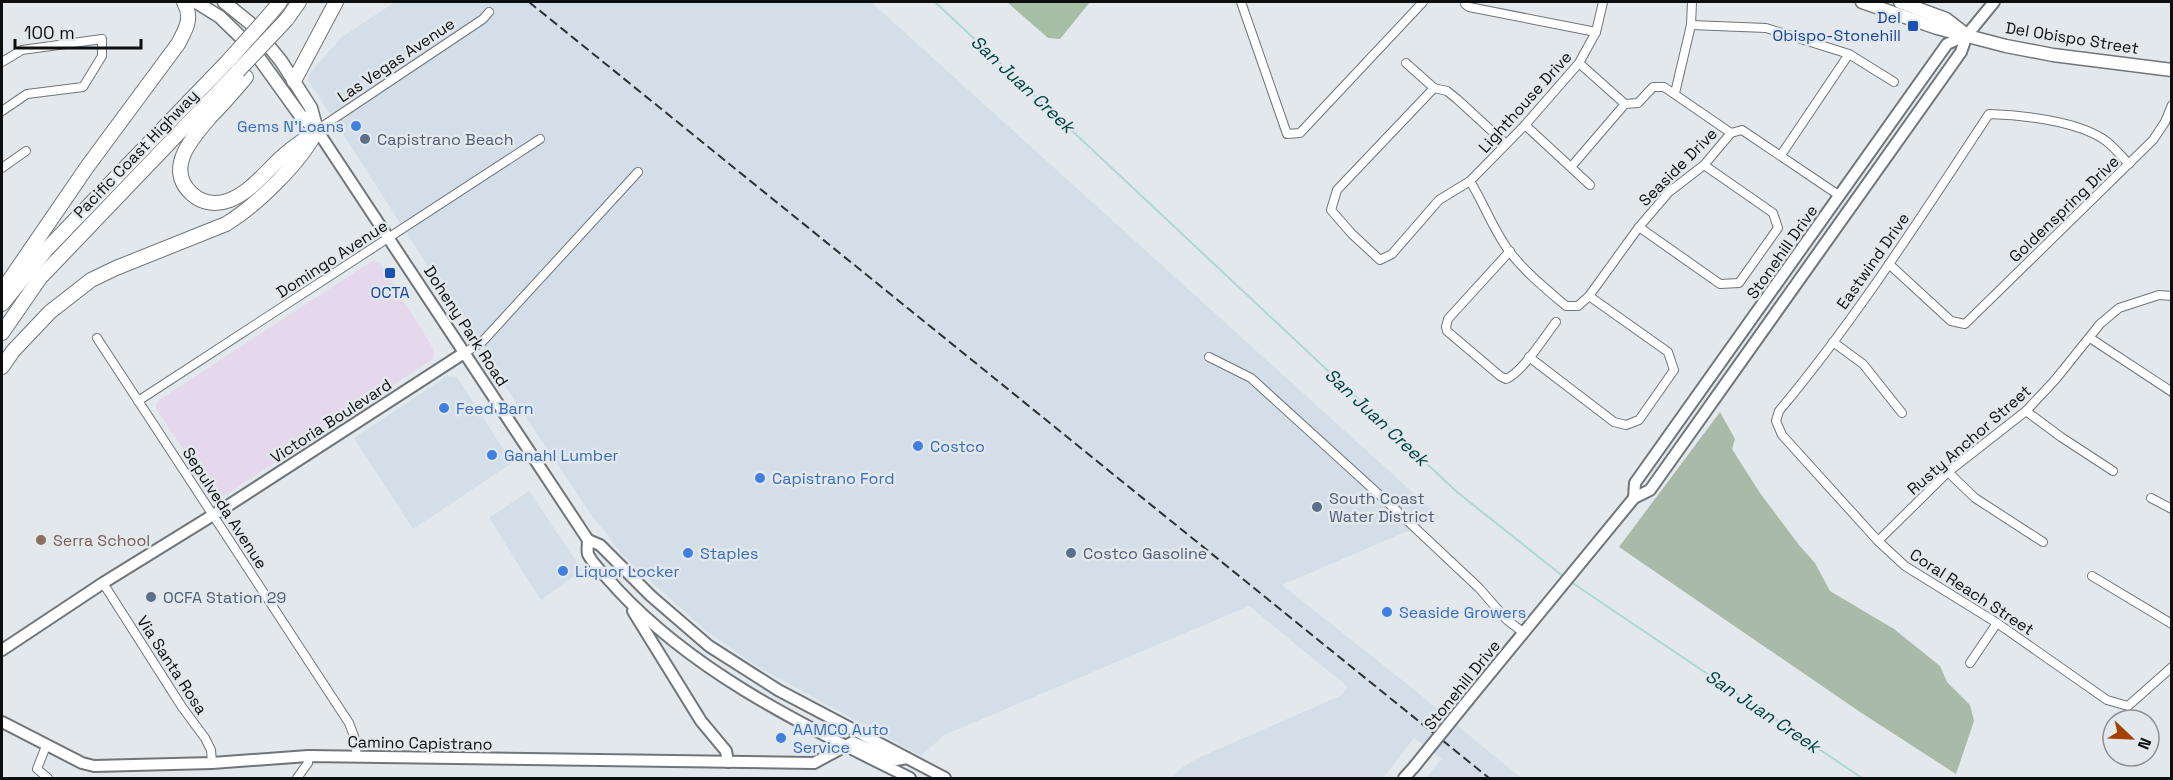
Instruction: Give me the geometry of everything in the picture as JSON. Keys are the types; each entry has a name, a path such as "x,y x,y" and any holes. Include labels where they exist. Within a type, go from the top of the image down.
{"highway":[{"path":"2,291 87,167 178,44 189,22 188,8 184,2"},
{"name":"Pacific Coast Highway","path":"2,333 40,278 236,67 268,8 280,2"},
{"name":"Pacific Coast Highway","path":"2,304 46,250 287,19 299,2"},
{"path":"294,81 336,2"},
{"path":"236,67 185,150 179,168 181,179 192,195 201,201 211,203 232,200 247,191 285,154 317,130"},
{"path":"2,367 13,351 50,312 91,280 226,224 240,215 308,149 317,130"}],"main road":[{"name":"Doheny Park Road","path":"196,2 220,17 251,47 300,116 317,130 588,540 588,555 626,598 700,663 731,684 844,746"},
{"name":"Doheny Park Road","path":"224,2 236,10 262,36 312,108 317,130"},
{"name":"Del Obispo Street","path":"1862,2 1937,28 2053,55 2172,70"},
{"name":"Del Obispo Street","path":"1900,2 1946,19 1967,35"},
{"name":"Stonehill Drive","path":"1404,778 1634,498 1650,490 1961,52 1967,35 1994,2"},
{"name":"Stonehill Drive","path":"1634,498 1635,483 1947,44 1967,35"},
{"path":"1840,196 1842,222"},
{"name":"Victoria Boulevard","path":"2,650 102,583 464,353"},
{"name":"Doheny Park Road","path":"588,540 600,544 651,596 709,646 778,690 907,758"},
{"path":"626,598 701,721 726,751 728,762"},
{"name":"Camino Capistrano","path":"2,722 46,746 82,763 94,766 212,764 308,756 814,763 844,746"},
{"path":"844,746 853,742 896,760 907,758 945,778"},
{"path":"844,746 910,778"}],"street":[{"path":"1241,2 1287,134 1300,133 1423,2"},
{"name":"Lighthouse Drive","path":"1434,88 1337,190 1331,210 1380,260 1392,254 1439,200 1470,182 1580,63 1596,32 1603,2"},
{"path":"1675,93 1690,25 1692,2"},
{"path":"1465,4 1469,7 1596,32"},
{"name":"Las Vegas Avenue","path":"317,130 483,19 489,12"},
{"path":"1690,25 1766,28 1849,54 1894,82"},
{"path":"2,62 22,50 102,39 102,56 83,87 27,94 2,111"},
{"path":"1781,155 1849,54"},
{"path":"1406,63 1434,88 1447,91 1457,99 1506,144"},
{"path":"1580,63 1624,104"},
{"path":"1571,167 1624,104 1638,103 1653,87 1664,87 1675,93 1731,133"},
{"name":"Goldenspring Drive","path":"1889,264 1951,321 1965,324 2154,140 2172,105"},
{"name":"Eastwind Drive","path":"1776,421 1779,411 1833,342 1889,264 1989,114 2020,115 2084,130 2106,141 2129,164"},
{"path":"1525,125 1590,185"},
{"name":"Seaside Drive","path":"1589,296 1639,227 1669,192 1704,165 1731,133 1742,130 1840,196"},
{"name":"Domingo Avenue","path":"138,401 540,139"},
{"path":"2,168 26,151"},
{"path":"1639,227 1720,284 1739,283 1778,228 1773,213 1704,165"},
{"name":"Victoria Boulevard","path":"464,353 482,342 638,172"},
{"path":"1470,182 1492,224 1529,274 1566,306 1578,306 1589,296 1668,352 1674,370 1639,420 1626,425 1614,422 1529,357"},
{"path":"1510,251 1449,319 1446,327 1450,334 1500,376 1508,378 1529,357 1556,322"},
{"path":"2171,296 2172,288"},
{"name":"Rusty Anchor Street","path":"1878,541 1948,472 2026,411 2055,380 2100,324 2119,308 2159,295 2171,296"},
{"name":"Sepulveda Avenue","path":"98,338 349,723 354,736 357,757"},
{"path":"2090,338 2172,392"},
{"path":"1833,342 1863,364 1902,413"},
{"path":"1209,357 1251,378 1479,588 1507,620 1524,633"},
{"path":"2026,411 2113,471"},
{"name":"Coral Reach Street","path":"1776,421 1782,435 1878,541 1905,566 1997,623 2107,700 2128,706 2172,667"},
{"path":"1948,472 1975,498 2043,542"},
{"path":"2151,498 2172,509"},
{"path":"2092,576 2172,624"},
{"name":"Via Santa Rosa","path":"102,583 182,707 205,738 211,750 212,764"},
{"path":"1970,663 1997,623"},
{"path":"46,746 37,769 48,778"},
{"path":"297,778 308,763 308,756"}],"shaded area":[{"path":"395,2 871,2 1440,517 1282,585 1521,778 1426,778 1442,759 1414,738 1383,778 1171,778 1196,759 1340,696 1348,687 1249,606 944,735 921,756 753,664 703,628 624,557 588,510 308,80 309,74 342,37"},
{"path":"372,261 381,264 434,350 433,359 224,496 213,494 157,410 156,404"},
{"path":"447,376 457,377 512,463 413,529 354,438"},
{"path":"529,491 582,570 541,600 489,518"}],"green space":[{"path":"1007,2 1090,2 1060,39 1048,38"},
{"path":"1720,412 1735,439 1732,449 1760,493 1815,563 1830,591 1894,629 1940,666 1947,682 1970,705 1974,721 1956,774 1860,712 1619,547"}],"waterway":[{"name":"San Juan Creek","path":"935,2 1457,492 1564,577"},
{"name":"San Juan Creek","path":"1571,582 1862,778"}],"railway":[{"path":"529,2 1489,778"}],"place":[{"name":"Del Obispo-Stonehill","path":"1913,26"},
{"name":"Gems N'Loans","path":"356,126"},
{"name":"Capistrano Beach","path":"365,139"},
{"name":"OCTA","path":"390,273"},
{"name":"Feed Barn","path":"444,408"},
{"name":"Costco","path":"918,446"},
{"name":"Ganahl Lumber","path":"492,455"},
{"name":"Capistrano Ford","path":"760,478"},
{"name":"South Coast Water District","path":"1317,507"},
{"name":"Serra School","path":"41,540"},
{"name":"Staples","path":"688,553"},
{"name":"Costco Gasoline","path":"1071,553"},
{"name":"Liquor Locker","path":"563,571"},
{"name":"OCFA Station 29","path":"151,597"},
{"name":"Seaside Growers","path":"1387,612"},
{"name":"AAMCO Auto Service","path":"781,738"}]}
